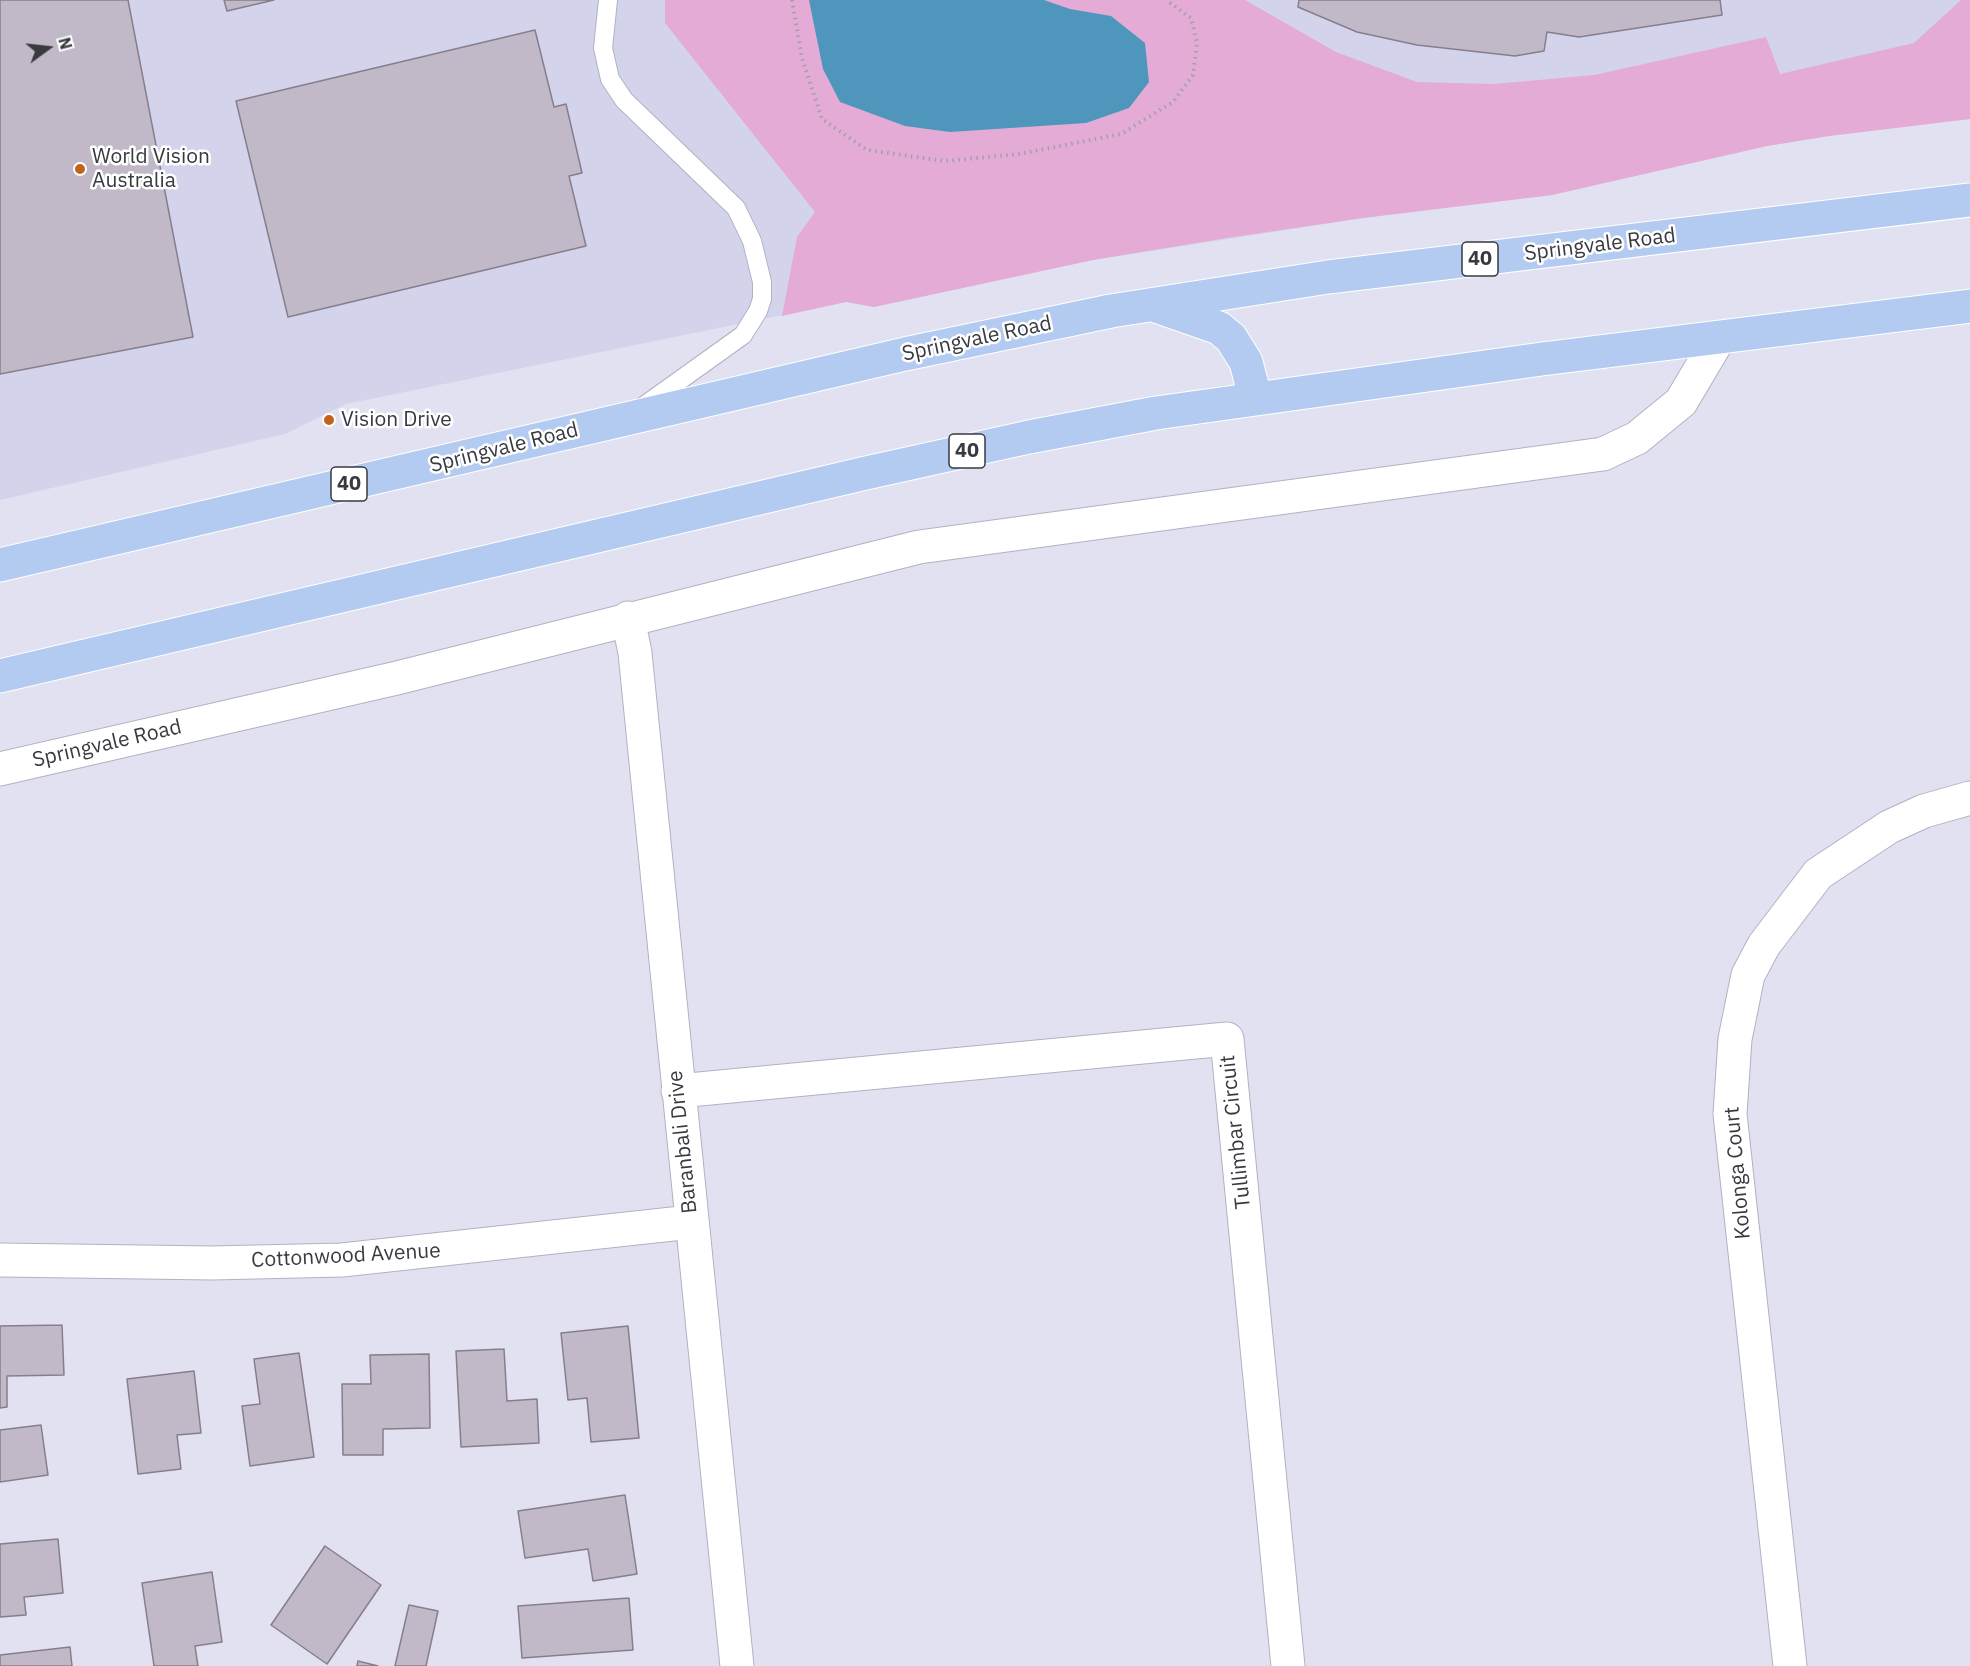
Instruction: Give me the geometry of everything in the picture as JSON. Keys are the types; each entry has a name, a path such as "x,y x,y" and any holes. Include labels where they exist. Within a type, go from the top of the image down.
{"highway":[{"name":"Springvale Road","path":"0,565 937,347 1152,304 1340,276 1970,200"},
{"path":"1152,304 1218,328 1231,338 1246,362 1255,398"},
{"name":"40","path":"0,676 924,460 1040,435 1255,398 1970,306"}],"street":[{"name":"Springvale Road","path":"0,770 396,678 627,618 919,547 1603,454 1637,438 1681,402 1719,338"},
{"name":"Baranbali Drive","path":"627,618 635,653 737,1666"},
{"name":"Kolonga Court","path":"1790,1666 1730,1114 1735,1039 1748,975 1764,945 1818,874 1889,827 1924,811 1970,798"},
{"name":"Tullimbar Circuit","path":"678,1091 1227,1039 1288,1666"},
{"name":"Cottonwood Avenue","path":"0,1260 200,1263 342,1260 691,1222"}],"lane":[{"path":"608,0 603,48 610,79 624,100 736,208 752,241 762,282 762,298 751,324 728,348 624,419"}],"path":[{"path":"792,0 802,58 822,119 867,150 945,161 1018,154 1121,134 1173,102 1193,75 1197,42 1191,18 1166,0"}],"shaded area":[{"path":"0,0 1970,0 1970,119 1767,146 1552,195 1363,218 1093,260 874,307 846,302 346,404 285,434 0,500"},
{"path":"665,0 1245,0 1336,52 1417,82 1494,84 1594,75 1766,37 1780,74 1914,43 1961,0 1970,0 1970,119 1767,146 1552,195 1363,218 1227,238 1093,260 874,307 846,302 782,316 797,237 815,212 665,23"}],"water":[{"path":"809,0 1044,0 1070,9 1111,16 1145,43 1149,82 1129,108 1086,123 950,132 905,126 840,102 823,69"}],"building":[{"name":"World Vision Australia","path":"0,0 128,0 193,337 0,374"},
{"path":"224,0 274,0 227,11"},
{"path":"1299,0 1720,0 1722,15 1579,37 1547,32 1544,51 1515,56 1417,45 1357,32 1298,7"},
{"path":"535,30 554,107 566,104 582,173 569,176 586,246 288,317 236,101"},
{"path":"62,1325 64,1375 7,1376 7,1407 0,1408 0,1326"},
{"path":"628,1326 639,1438 591,1442 587,1398 568,1400 561,1333"},
{"path":"504,1349 507,1401 537,1399 539,1443 461,1447 456,1351"},
{"path":"299,1353 314,1457 250,1466 242,1406 260,1404 254,1359"},
{"path":"429,1354 430,1428 383,1429 383,1455 343,1455 342,1384 371,1384 370,1355"},
{"path":"194,1371 201,1433 177,1435 181,1469 138,1474 127,1379"},
{"path":"41,1425 48,1475 0,1482 0,1430"},
{"path":"625,1495 637,1574 593,1581 588,1549 525,1558 518,1511"},
{"path":"58,1539 63,1593 24,1597 26,1615 0,1617 0,1544"},
{"path":"325,1546 381,1585 327,1664 271,1625"},
{"path":"212,1572 222,1642 195,1646 198,1666 154,1666 142,1583"},
{"path":"629,1598 633,1650 522,1658 518,1606"},
{"path":"409,1605 438,1611 426,1666 395,1666"},
{"path":"70,1647 72,1666 0,1666 0,1655"},
{"path":"358,1661 378,1666 357,1666"}],"place":[{"name":"World Vision Australia","path":"80,169"},
{"name":"Vision Drive","path":"329,420"}]}
